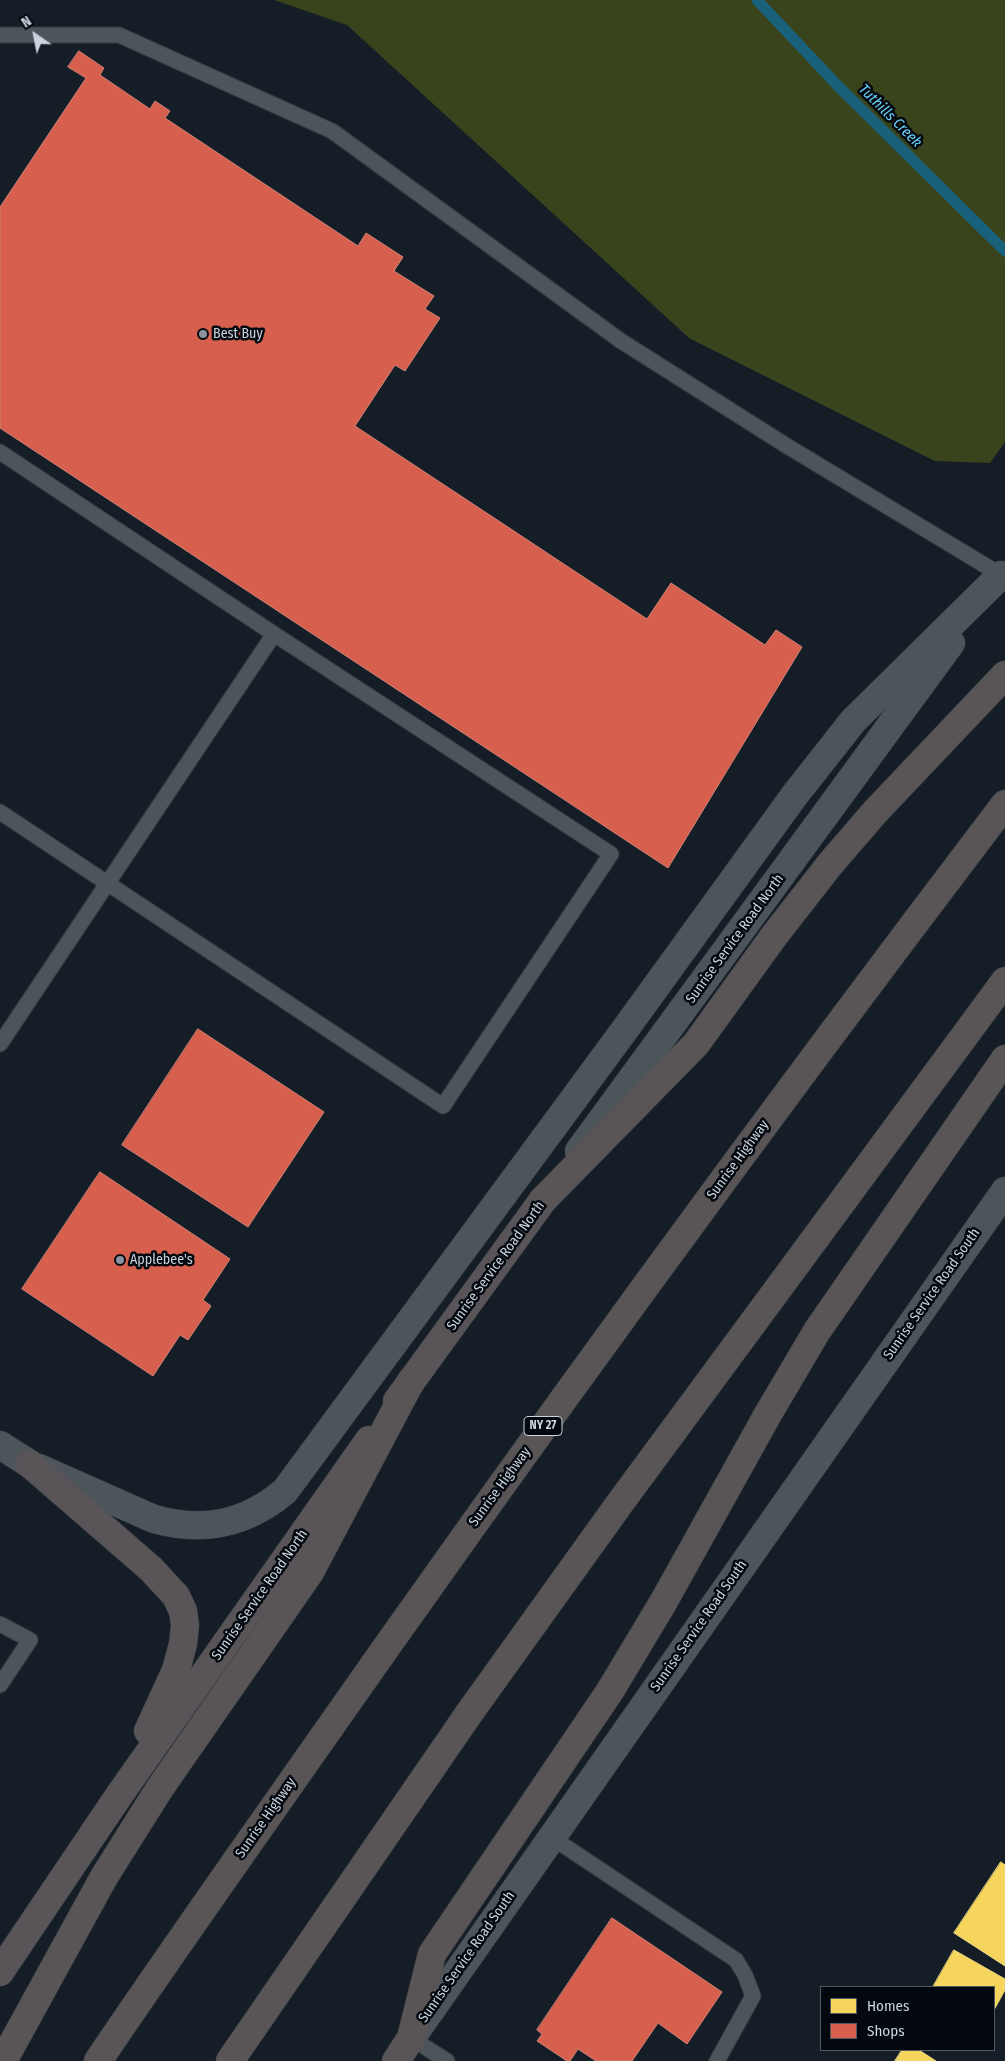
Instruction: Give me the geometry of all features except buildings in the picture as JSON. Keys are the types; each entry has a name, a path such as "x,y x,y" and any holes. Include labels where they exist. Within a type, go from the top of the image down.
{"highway":[{"path":"543,1200 696,1044 774,936 831,862 875,812 1005,675"},
{"name":"Sunrise Highway","path":"98,2061 402,1624 560,1404 868,984 1005,804"},
{"path":"230,2061 470,1712 632,1487 1005,981"},
{"path":"411,2038 432,1954 610,1691 664,1601 768,1414 817,1331 1005,1059"},
{"name":"Sunrise Service Road North","path":"0,1972 120,1794 411,1381 543,1200"},
{"path":"2,2061 85,1910 144,1812 310,1572 411,1381"},
{"path":"30,1464 152,1569 176,1596 182,1611 185,1625 176,1670 120,1794"},
{"name":"Sunrise Service Road South","path":"396,2061 411,2038"}],"main road":[{"name":"Sunrise Service Road North","path":"543,1200 1003,572"},
{"path":"0,1444 30,1464 154,1519 174,1525 194,1527 236,1520 255,1512 285,1491 800,788 853,721 1003,572"},
{"name":"Sunrise Service Road South","path":"411,2038 1005,1191"}],"lane":[{"path":"0,34 119,35 332,131 621,341 787,446 1003,572"},
{"path":"0,452 611,854 444,1106 0,812"},
{"path":"0,1044 274,634"},
{"path":"0,1624 30,1640 0,1685"},
{"path":"551,1837 736,1960 745,1975 753,1996 717,2061"},
{"path":"411,2038 447,2061"}],"green space":[{"path":"274,0 1005,0 1005,442 990,463 935,461 689,338 347,25"}],"waterway":[{"name":"Tuthills Creek","path":"757,0 838,86 1005,251"}],"place":[{"name":"Best Buy","path":"203,334"},
{"name":"Applebee's","path":"120,1260"}]}
